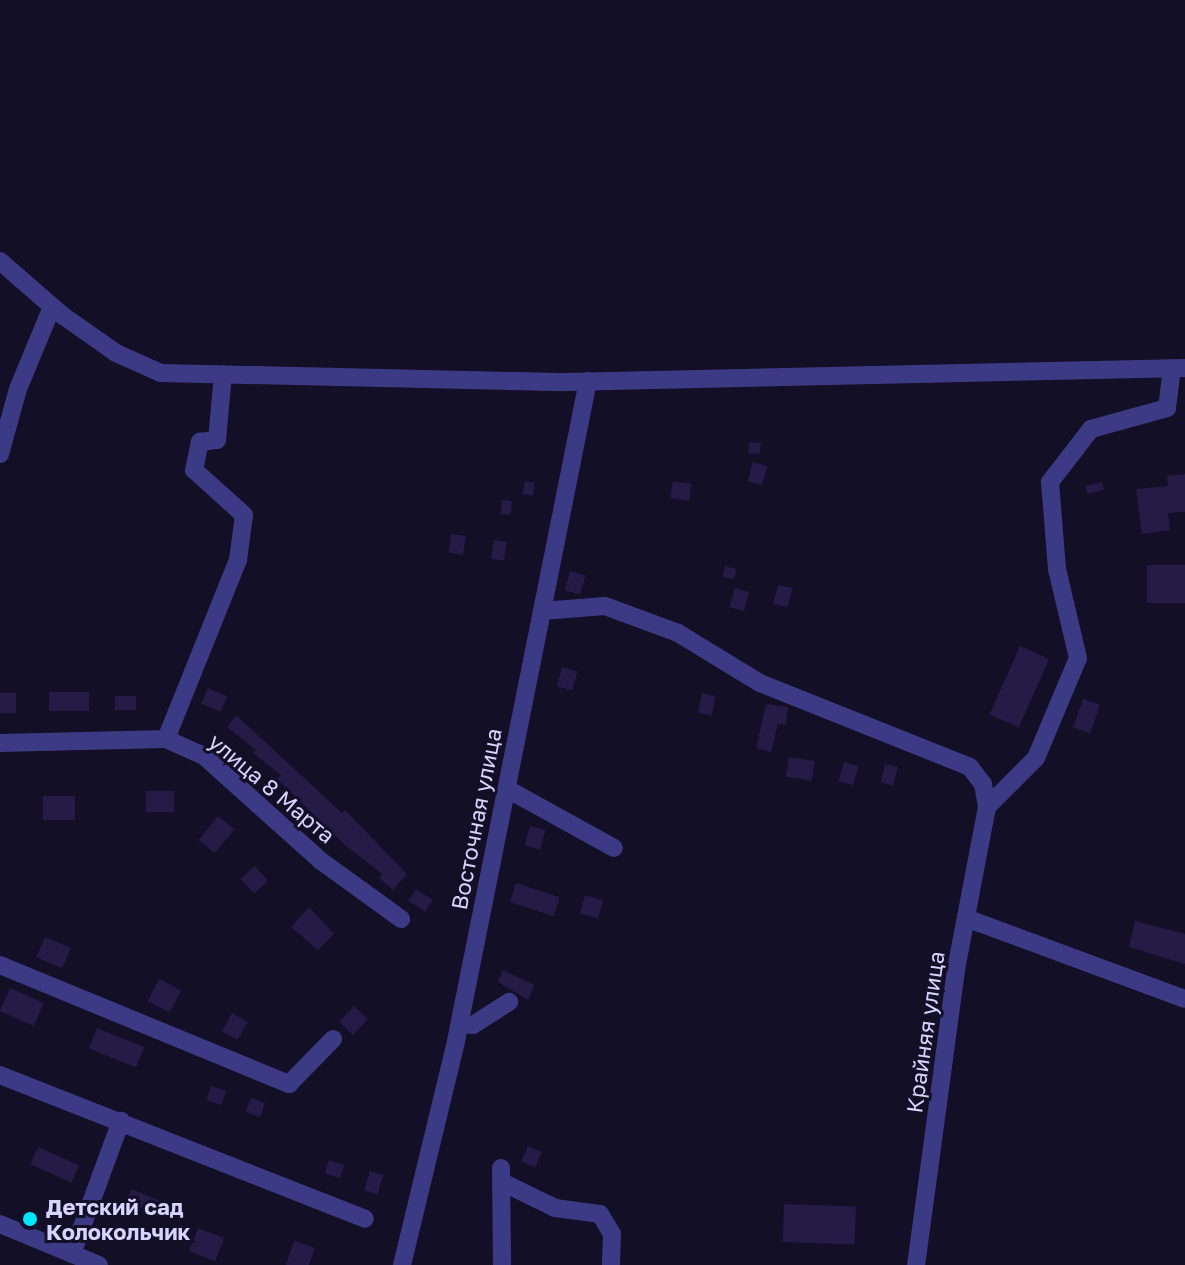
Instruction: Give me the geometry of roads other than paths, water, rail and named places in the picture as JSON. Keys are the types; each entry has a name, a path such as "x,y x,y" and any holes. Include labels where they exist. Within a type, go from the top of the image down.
{"street":[{"path":"0,261 52,307 116,353 161,373 588,381 1178,368 1176,411 1091,429 1050,482 1057,569 1078,658 1036,758 987,807"},
{"path":"0,454 18,389 52,307"},
{"path":"166,739 238,560 244,515 194,470 200,442 217,440 223,374"},
{"name":"Восточная улица","path":"402,1265 460,1024 588,381"},
{"path":"542,611 605,606 678,633 760,683 970,767 983,784 987,807"},
{"name":"улица 8 Марта","path":"0,743 166,739 204,756 321,861 401,919"},
{"path":"507,789 614,848"},
{"name":"Крайняя улица","path":"916,1265 966,918 987,807"},
{"path":"966,918 1185,999"},
{"path":"0,965 289,1084 333,1039"},
{"path":"460,1024 473,1025 509,1002"},
{"path":"0,1075 365,1219"},
{"path":"72,1254 121,1121"},
{"path":"502,1265 502,1175 555,1208 600,1214 612,1234 611,1265"},
{"path":"0,1224 99,1265"}],"place":[{"name":"Детский сад Колокольчик","path":"30,1219"}]}
